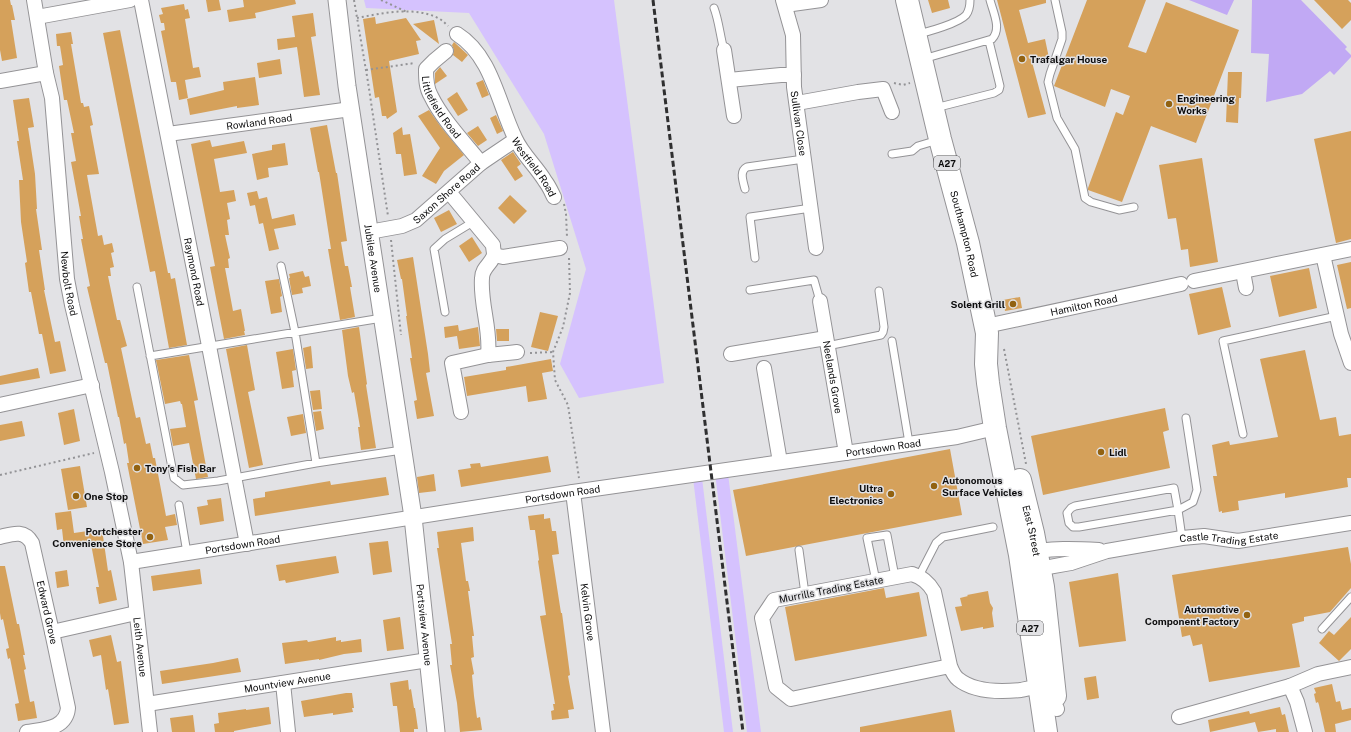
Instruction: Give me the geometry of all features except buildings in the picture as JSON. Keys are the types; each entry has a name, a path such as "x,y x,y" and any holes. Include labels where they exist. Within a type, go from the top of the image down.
{"main road":[{"name":"Southampton Road","path":"907,0 940,139 968,243 987,329 986,364 995,428 1004,472"},
{"name":"East Street","path":"987,329 996,352 1010,434 1028,561 1057,709 1060,732"},
{"name":"East Street","path":"1004,472 1028,561 1039,688 1046,732"}],"street":[{"name":"Newbolt Road","path":"34,0 46,74 52,98 67,280 107,450 131,562"},
{"name":"Raymond Road","path":"141,0 210,346 247,544"},
{"name":"Jubilee Avenue","path":"337,0 369,232 413,517"},
{"path":"784,3 821,0"},
{"path":"37,16 125,1"},
{"name":"Sullivan Close","path":"784,3 793,35 794,75 797,104 816,248"},
{"name":"Westfield Road","path":"456,34 466,39 475,50 491,77 515,140 546,181 554,197"},
{"path":"724,50 734,116"},
{"name":"Littlefield Road","path":"446,51 426,69 426,82 430,96 441,113 481,163"},
{"path":"0,81 46,74"},
{"path":"729,80 794,75"},
{"path":"797,104 888,86 892,112"},
{"name":"Rowland Road","path":"168,134 351,109"},
{"name":"Saxon Shore Road","path":"369,232 406,224 416,220 481,163 515,140"},
{"path":"449,192 492,245 494,255 490,263 484,269 482,278 483,302 489,342 488,355"},
{"path":"494,255 503,258 566,248"},
{"name":"Hamilton Road","path":"987,329 1188,282 1351,249"},
{"path":"1323,255 1341,334 1351,363"},
{"path":"1243,272 1246,288"},
{"name":"Neelands Grove","path":"820,301 846,452"},
{"path":"732,354 827,342"},
{"path":"461,412 452,363 488,355 516,352"},
{"path":"764,368 780,462"},
{"path":"0,405 92,385"},
{"name":"Portsdown Road","path":"131,562 577,492 957,437 995,428"},
{"name":"Kelvin Grove","path":"577,492 602,732"},
{"name":"Portsview Avenue","path":"413,517 436,732"},
{"name":"Castle Trading Estate","path":"1028,561 1078,550 1107,551 1182,538 1204,536 1238,541 1351,524"},
{"name":"Edward Grove","path":"0,537 18,533 27,536 30,540 68,708 65,718 57,726 28,732"},
{"name":"Leith Avenue","path":"131,562 150,732"},
{"name":"Murrills Trading Estate","path":"919,576 912,574 774,600 762,618 776,687 790,698 950,666"},
{"path":"919,576 931,586 934,592 950,666 957,678 966,684 1000,691 1039,688 1047,692 1057,709"},
{"path":"52,632 136,614"},
{"name":"Mountview Avenue","path":"147,704 428,660"},
{"path":"1179,717 1290,686 1318,674 1351,667"},
{"path":"283,683 288,732"},
{"path":"1290,686 1297,702 1305,732"}],"lane":[{"path":"915,35 958,21 965,17 968,12 970,0"},
{"path":"921,59 989,41 996,34 997,29 990,0"},
{"path":"1055,0 1062,32 1062,39 1048,82 1057,118 1075,149 1085,198 1091,202 1119,210 1134,207"},
{"path":"714,8 724,50"},
{"path":"933,108 994,93 999,90 1000,86 989,41"},
{"path":"892,154 912,151 918,146 940,139"},
{"path":"744,189 742,171 747,166 804,159"},
{"path":"755,258 750,216 810,208"},
{"path":"445,312 434,249 445,239 473,222"},
{"path":"281,266 295,332 316,463"},
{"path":"750,290 814,280 820,301"},
{"path":"138,287 174,478 183,485 403,450"},
{"path":"827,342 881,335 884,327 879,291"},
{"path":"1243,434 1223,341 1337,316"},
{"path":"150,356 382,318"},
{"path":"892,341 909,443"},
{"path":"1182,538 1178,510 1174,488 1075,506 1067,512 1069,523 1073,527 1079,527 1178,510 1193,502 1197,490 1186,418"},
{"path":"179,505 187,554"},
{"path":"919,576 936,543 944,537 993,527"},
{"path":"876,580 867,538 887,535 895,577"},
{"path":"799,550 805,594"},
{"path":"1322,629 1351,597"}],"path":[{"path":"354,0 390,228 401,335"},
{"path":"381,0 408,12"},
{"path":"357,18 385,12 422,13 439,18 456,34"},
{"path":"366,70 416,63 426,69"},
{"name":"Westfield Road","path":"554,197 563,201 566,214 566,248 570,293 563,327 553,352 555,380 568,405 577,492"},
{"path":"1004,349 1010,379"},
{"path":"516,352 540,354 553,352"},
{"path":"0,474 107,450"}],"shaded area":[{"path":"364,0 614,0 664,383 579,398 560,364 586,269 544,134 469,13 366,8"},
{"path":"1189,0 1234,0 1227,15"},
{"path":"1252,0 1301,0 1347,47 1345,49 1351,57 1334,75 1330,71 1302,94 1266,102 1269,54 1251,53"},
{"path":"715,473 728,474 761,732 747,732"},
{"path":"693,478 702,478 733,732 724,732"}],"railway":[{"path":"653,0 743,732"}],"place":[{"name":"Trafalgar House","path":"1022,59"},
{"name":"Engineering Works","path":"1169,104"},
{"name":"Solent Grill","path":"1013,304"},
{"name":"Lidl","path":"1101,452"},
{"name":"Tony's Fish Bar","path":"137,468"},
{"name":"Autonomous Surface Vehicles","path":"934,486"},
{"name":"Ultra Electronics","path":"891,494"},
{"name":"One Stop","path":"76,496"},
{"name":"Portchester Convenience Store","path":"150,537"},
{"name":"Automotive Component Factory","path":"1247,615"}]}
